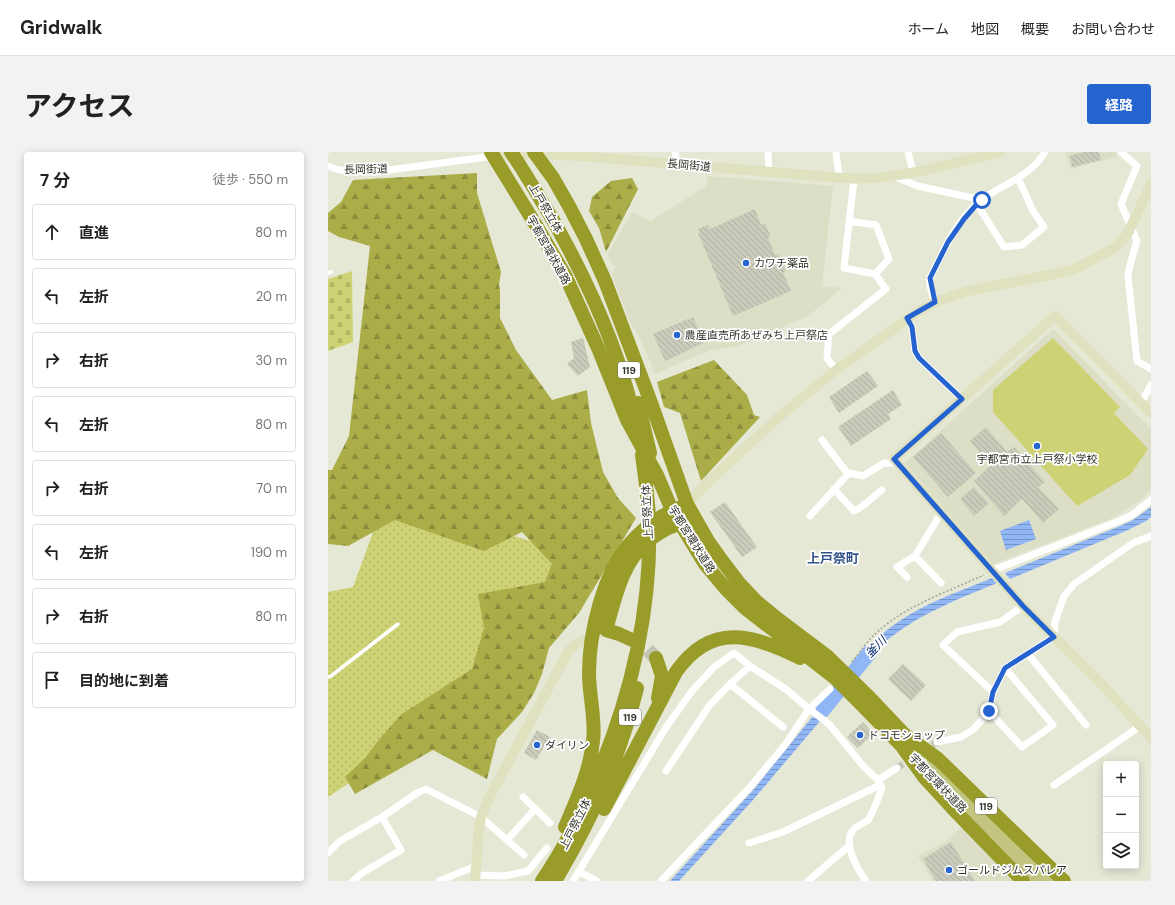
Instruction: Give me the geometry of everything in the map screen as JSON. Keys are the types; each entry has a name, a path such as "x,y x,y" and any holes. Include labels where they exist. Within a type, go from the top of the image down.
{"highway":[{"name":"上戸祭立体","path":"511,152 544,206 587,283 602,317 622,372 632,408 642,454 649,518 648,638 631,715 618,754 554,881"},
{"name":"上戸祭立体","path":"521,152 575,242 596,284 611,320 632,382 649,449 654,486 656,559 648,610"},
{"name":"宇都宮環状道路","path":"535,153 553,178 569,206 605,281 687,504 708,541 739,583 757,602 827,656 840,675 903,740"},
{"name":"宇都宮環状道路","path":"492,154 565,275 598,348 627,420 657,475 676,516 705,564 731,594 765,624 797,648 840,675"},
{"path":"630,639 606,630 617,589 631,560 648,541 687,504"},
{"name":"119","path":"562,881 586,815 587,772 594,739 589,676 591,638 601,600 618,560 631,541 646,529 676,516"},
{"name":"119","path":"535,881 555,849 586,815 643,736 676,672 698,648 718,639 728,637 739,637 766,642 840,675"},
{"name":"119","path":"643,736 657,701 661,686 662,676 656,658"},
{"name":"119","path":"903,740 924,777 1023,881"},
{"name":"119","path":"903,740 938,759 1064,881"},
{"name":"上戸祭立体","path":"542,881 586,815"}],"main road":[{"name":"宇都宮環状道路","path":"903,740 1035,881"},
{"name":"宇都宮環状道路","path":"903,740 1048,881"}],"street":[{"path":"675,152 677,164"},
{"path":"768,152 769,172"},
{"path":"836,152 839,178"},
{"path":"908,152 913,172"},
{"name":"長岡街道","path":"328,166 339,170 374,172 492,154 535,153 854,179 892,176 1001,152"},
{"path":"935,302 930,278 948,242 964,219 980,202 998,189 1018,178 1039,162 1045,152"},
{"path":"1121,152 1137,166 1121,204 1137,241 1128,276 1137,361 1151,369"},
{"path":"892,176 918,186 980,202 1004,247 1022,246 1044,227 1033,211 1018,178"},
{"path":"836,370 827,358 829,334 886,290 875,274 844,268 854,179"},
{"path":"687,504 704,486 779,417 836,370 907,318 935,302 968,291 1073,270 1116,247 1127,235 1151,184"},
{"path":"849,221 876,225 889,259 875,274"},
{"path":"1151,413 1055,316 894,459 1023,606 1098,680 1151,738"},
{"path":"907,318 912,327 915,351 919,358 962,399"},
{"path":"1141,403 1151,385"},
{"path":"822,440 848,474 863,476 884,463 898,463"},
{"path":"810,516 848,474"},
{"path":"834,489 854,511 862,507 882,490"},
{"path":"991,570 1119,521 1132,515 1151,500"},
{"path":"907,578 897,567 915,556 941,513"},
{"path":"1054,637 1055,622 1064,596 1074,584 1133,543 1151,536"},
{"path":"915,556 941,583"},
{"path":"993,692 943,646 957,632 1000,622 1023,606"},
{"path":"475,874 479,829 490,796 569,650 576,644 606,630"},
{"path":"937,742 961,737 974,729 989,711 993,692 1005,668 1054,637"},
{"path":"574,881 665,729 692,691 714,667 734,653 750,666 787,690 829,724 879,782 882,788 868,820 853,829 850,834 850,850 858,869 866,881"},
{"path":"1028,654 1086,725"},
{"path":"666,771 709,706 750,666"},
{"path":"989,711 1022,748 1054,726 1005,668"},
{"path":"661,881 750,787 785,745 809,709 840,675"},
{"path":"730,684 782,727"},
{"path":"1054,785 1140,726"},
{"path":"749,843 783,832 879,782 897,768"},
{"path":"328,853 340,841 382,817 406,799 426,789 482,817 524,855"},
{"path":"522,797 550,823"},
{"path":"507,840 535,809"},
{"path":"353,881 362,873 402,850 382,817"},
{"path":"808,881 850,845"},
{"path":"439,881 475,874 504,876 528,871 546,848"},
{"path":"579,872 597,881"}],"lane":[{"path":"328,677 398,624"}],"path":[{"path":"840,675 874,636 898,616 991,570"}],"shaded area":[{"path":"1065,152 1116,152 1117,157 1071,169"},
{"path":"708,176 833,186 822,286 842,288 808,316 739,346 711,350 655,374 642,342 629,320 612,275 615,267 607,255 632,212 651,221 706,186"},
{"name":"宇都宮市立上戸祭小学校","path":"1053,329 1151,429 1151,490 1142,499 1113,518 993,564 905,463"},
{"path":"961,827 1013,881 933,881 918,856 946,841"}],"green space":[{"path":"477,173 477,193 501,272 499,285 500,318 516,350 552,400 587,390 591,423 603,472 618,498 636,518 579,613 549,648 542,674 534,693 522,712 497,739 487,779 433,750 355,794 345,777 365,758 402,714 472,669 484,628 478,594 545,582 552,564 522,532 484,551 395,520 348,546 328,544 328,470 332,470 349,436 370,246 339,237 328,231 328,213 341,202 353,180"},
{"path":"632,178 638,189 606,252 599,228 589,211 592,197 611,181"},
{"path":"352,271 353,342 328,351 328,279"},
{"path":"1053,338 1120,407 1114,413 1148,449 1130,475 1077,506 993,412 993,390"},
{"path":"714,360 747,395 754,415 760,417 701,481 680,413 664,407 657,382"},
{"path":"383,505 464,522 570,552 457,712 328,797 328,592 353,587"}],"water":[{"path":"1151,507 1151,517 1128,530 1010,579 1005,573 1120,526 1133,520"},
{"path":"1029,520 1036,539 1006,550 1000,531"},
{"path":"992,578 997,583 928,613 903,628 882,645 859,671 854,665 878,638 890,627 904,618 947,596"},
{"path":"833,691 840,697 825,716 818,710"},
{"path":"813,716 820,721 753,800 679,881 670,881 754,789"}],"building":[{"path":"1084,152 1099,152 1101,160 1072,167 1070,156"},
{"name":"カワチ薬品","path":"755,209 761,225 765,223 771,237 768,238 775,255 778,254 786,271 783,272 791,291 733,316 698,233 700,233 698,229 708,225 710,229"},
{"name":"農産直売所あぜみち上戸祭店","path":"693,317 704,343 665,361 653,334"},
{"path":"583,338 590,367 578,376 567,364 574,358 571,342"},
{"path":"867,371 878,386 839,413 829,397"},
{"path":"893,390 902,405 888,414 891,419 851,446 838,427"},
{"path":"986,427 1007,452 1014,447 1045,482 1038,487 1059,509 1043,523 1022,499 1004,516 974,481 991,465 970,441"},
{"path":"941,433 976,473 948,497 913,457"},
{"path":"974,487 989,503 974,516 960,499"},
{"path":"725,502 757,547 742,557 710,512"},
{"path":"903,664 926,685 911,701 888,679"},
{"name":"ドコモショップ","path":"863,722 873,734 858,748 847,737"},
{"name":"ダイリン","path":"537,730 550,737 536,760 524,753"},
{"name":"ゴールドジムスパレア","path":"951,842 975,881 936,881 923,859"}],"waterway":[{"name":"釜川","path":"823,710 870,652"}],"tunnel":[{"path":"630,639 644,646 656,658"},
{"path":"897,768 937,742"}],"place":[{"name":"カワチ薬品","path":"746,263"},
{"name":"農産直売所あぜみち上戸祭店","path":"677,335"},
{"name":"宇都宮市立上戸祭小学校","path":"1037,446"},
{"name":"ドコモショップ","path":"860,735"},
{"name":"ダイリン","path":"537,745"},
{"name":"ゴールドジムスパレア","path":"949,870"}],"district":[{"name":"上戸祭町","path":"833,558"}],"route":[{"path":"982,200 964,219 948,242 930,278 935,302 907,318 912,327 915,351 919,358 962,399 894,459 1023,606 1054,637 1005,668 993,692 989,711"}]}
